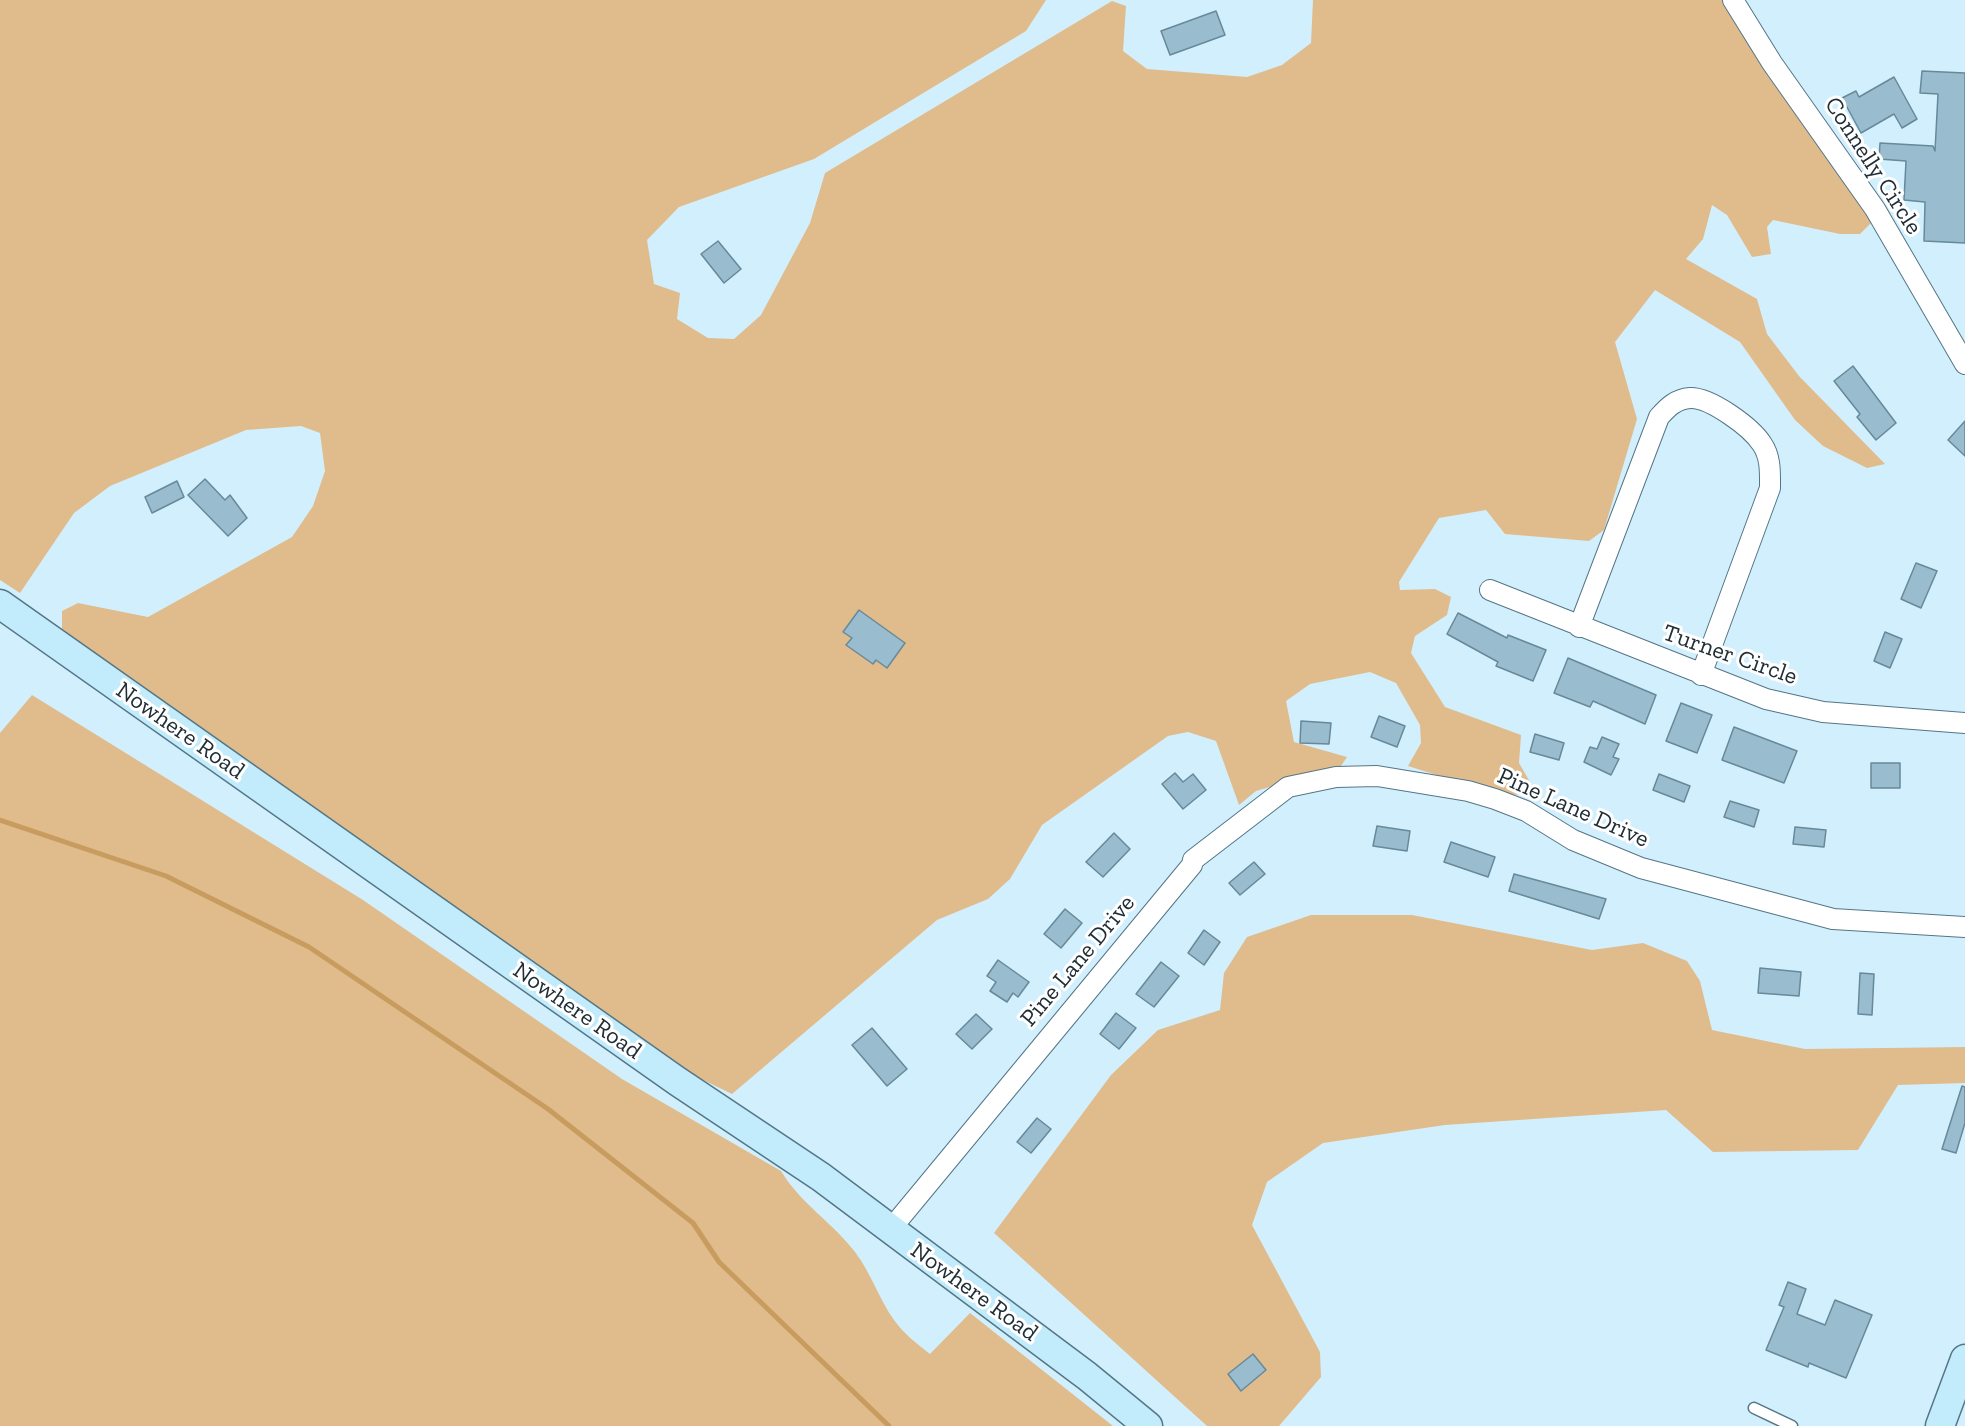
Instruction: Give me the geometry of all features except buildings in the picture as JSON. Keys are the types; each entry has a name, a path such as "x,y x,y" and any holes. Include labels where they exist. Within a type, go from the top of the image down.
{"street":[{"name":"Connelly Circle","path":"1733,0 1772,63 1875,209 1965,364"},
{"path":"1579,627 1659,417 1671,404 1690,398 1710,402 1752,431 1763,445 1770,464 1770,488 1701,675"},
{"name":"Turner Circle","path":"1490,590 1766,699 1823,712 1965,723"},
{"name":"Nowhere Road","path":"0,604 668,1075 821,1177 1087,1376 1148,1426"},
{"name":"Pine Lane Drive","path":"890,1230 1192,865 1193,860 1288,787 1336,777 1377,776 1468,791 1526,812 1573,840 1641,868 1833,919 1965,927"},
{"path":"1940,1426 1965,1359"}],"lane":[{"path":"1754,1408 1792,1426"}],"shaded area":[{"path":"0,0 1046,0 1026,31 814,159 679,207 647,240 654,284 680,293 677,319 708,338 734,339 761,315 810,223 825,173 1112,1 1126,6 1123,51 1147,69 1247,77 1282,65 1311,43 1313,0 1724,0 1873,221 1860,234 1840,234 1773,220 1767,227 1771,254 1752,257 1727,215 1712,205 1703,239 1686,259 1757,299 1767,334 1799,376 1885,464 1867,468 1823,446 1795,420 1740,342 1655,290 1615,342 1637,419 1604,530 1589,541 1505,534 1486,510 1439,518 1399,582 1400,590 1435,589 1451,597 1447,615 1415,636 1411,653 1445,707 1521,735 1519,763 1537,794 1500,795 1408,766 1421,743 1420,725 1396,683 1370,672 1310,684 1286,701 1294,742 1347,757 1341,766 1256,791 1239,805 1216,741 1188,732 1168,736 1042,825 1010,879 988,899 937,920 732,1094 660,1059 396,877 62,629 62,611 78,603 148,617 292,537 313,506 325,471 320,433 301,426 246,430 110,486 74,513 20,593 0,580"},
{"path":"32,695 363,900 622,1079 781,1171 797,1193 855,1252 898,1325 930,1354 970,1313 1113,1426 0,1426 0,733"},
{"path":"1311,915 1412,915 1592,950 1643,943 1687,961 1700,981 1712,1030 1805,1049 1965,1047 1965,1083 1898,1085 1858,1150 1713,1152 1666,1110 1445,1125 1323,1143 1267,1182 1252,1225 1320,1352 1321,1377 1279,1426 1207,1426 994,1233 1111,1075 1158,1030 1220,1010 1224,973 1247,937"}],"waterway":[{"path":"0,820 166,876 309,947 548,1109 693,1223 719,1262 889,1426"}]}
